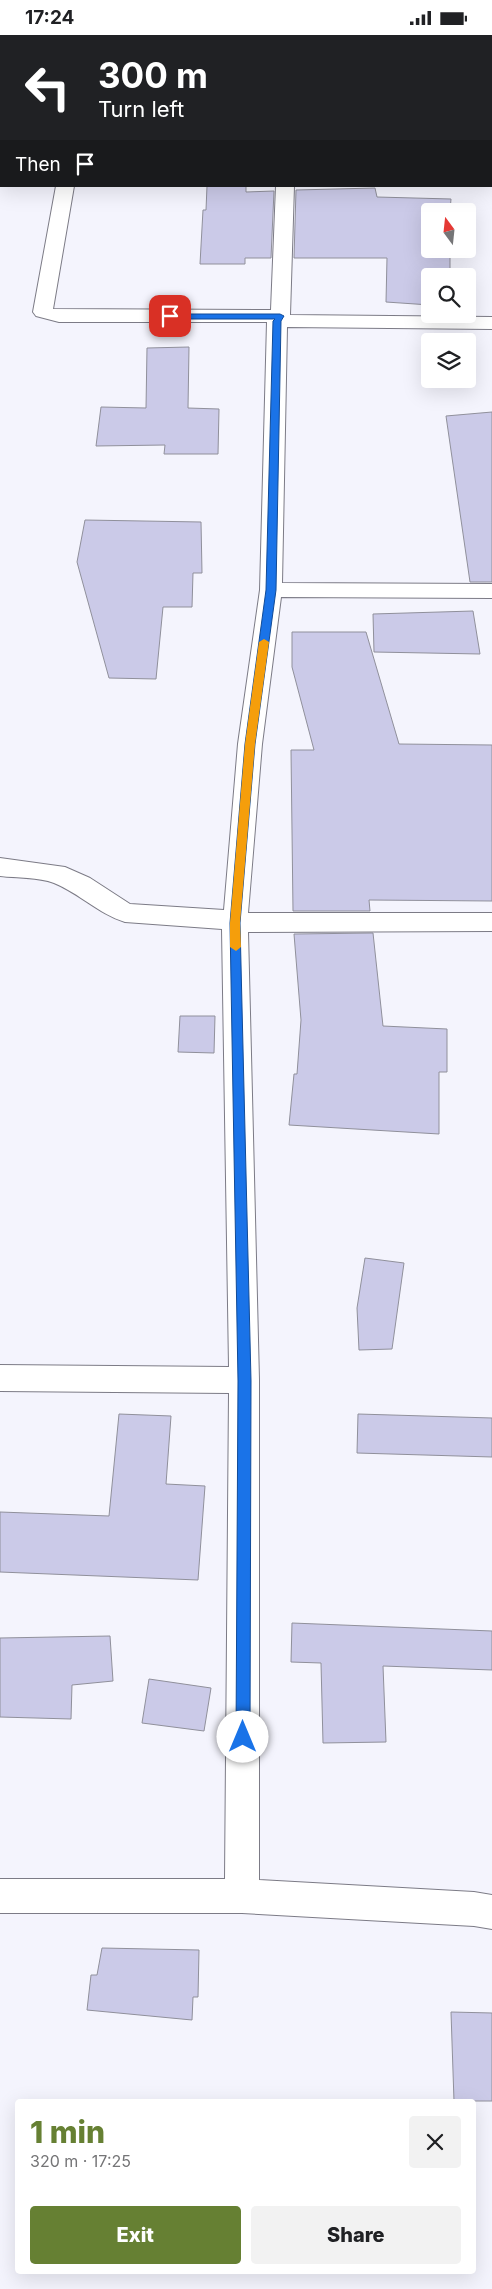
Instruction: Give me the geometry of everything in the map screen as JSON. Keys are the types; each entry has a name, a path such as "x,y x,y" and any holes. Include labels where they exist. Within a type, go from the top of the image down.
{"street":[{"path":"65,187 43,312 59,316 492,323"},
{"path":"242,1896 244,1381 235,923 250,744 271,590 278,319 285,187"},
{"path":"271,590 492,591"},
{"path":"0,867 56,873 81,885 125,913 226,920 235,923 492,921"},
{"path":"0,1378 244,1381"},
{"path":"0,1896 242,1896 474,1909 492,1912"}],"building":[{"path":"207,187 246,187 246,192 274,191 271,258 245,258 245,264 200,264 203,210 206,210"},
{"path":"375,188 377,197 451,199 451,203 421,203 421,258 450,258 450,268 421,268 421,304 386,302 387,258 294,258 296,190"},
{"path":"189,347 188,408 219,409 218,454 164,454 165,445 96,446 101,407 146,408 147,348"},
{"path":"492,412 492,582 470,582 446,416"},
{"path":"85,520 201,522 202,573 193,573 192,607 163,607 156,679 109,678 77,562"},
{"path":"473,611 480,654 374,652 373,614"},
{"path":"292,632 366,632 399,744 492,745 492,901 369,900 370,911 293,911 291,750 314,750 292,667"},
{"path":"373,933 383,1026 447,1029 447,1072 439,1072 439,1134 289,1125 294,1074 297,1074 301,1020 294,934"},
{"path":"180,1016 215,1016 214,1053 178,1052"},
{"path":"365,1258 404,1263 392,1349 359,1350 357,1308"},
{"path":"119,1414 171,1416 166,1484 205,1486 198,1580 0,1572 0,1512 109,1516"},
{"path":"358,1414 492,1418 492,1457 357,1453"},
{"path":"292,1623 492,1631 492,1670 383,1666 386,1742 323,1743 321,1663 291,1662"},
{"path":"110,1636 113,1681 72,1685 71,1719 0,1717 0,1638"},
{"path":"149,1679 211,1688 204,1731 142,1723"},
{"path":"102,1948 199,1950 198,1997 193,1997 192,2020 87,2010 91,1975 97,1975"},
{"path":"451,2012 492,2013 492,2101 454,2099"}],"slow traffic":[{"path":"236,947 235,923 250,744 264,642"}],"route":[{"path":"170,316 280,316 277,321 271,590 250,744 235,923 244,1381 243,1737"}]}
